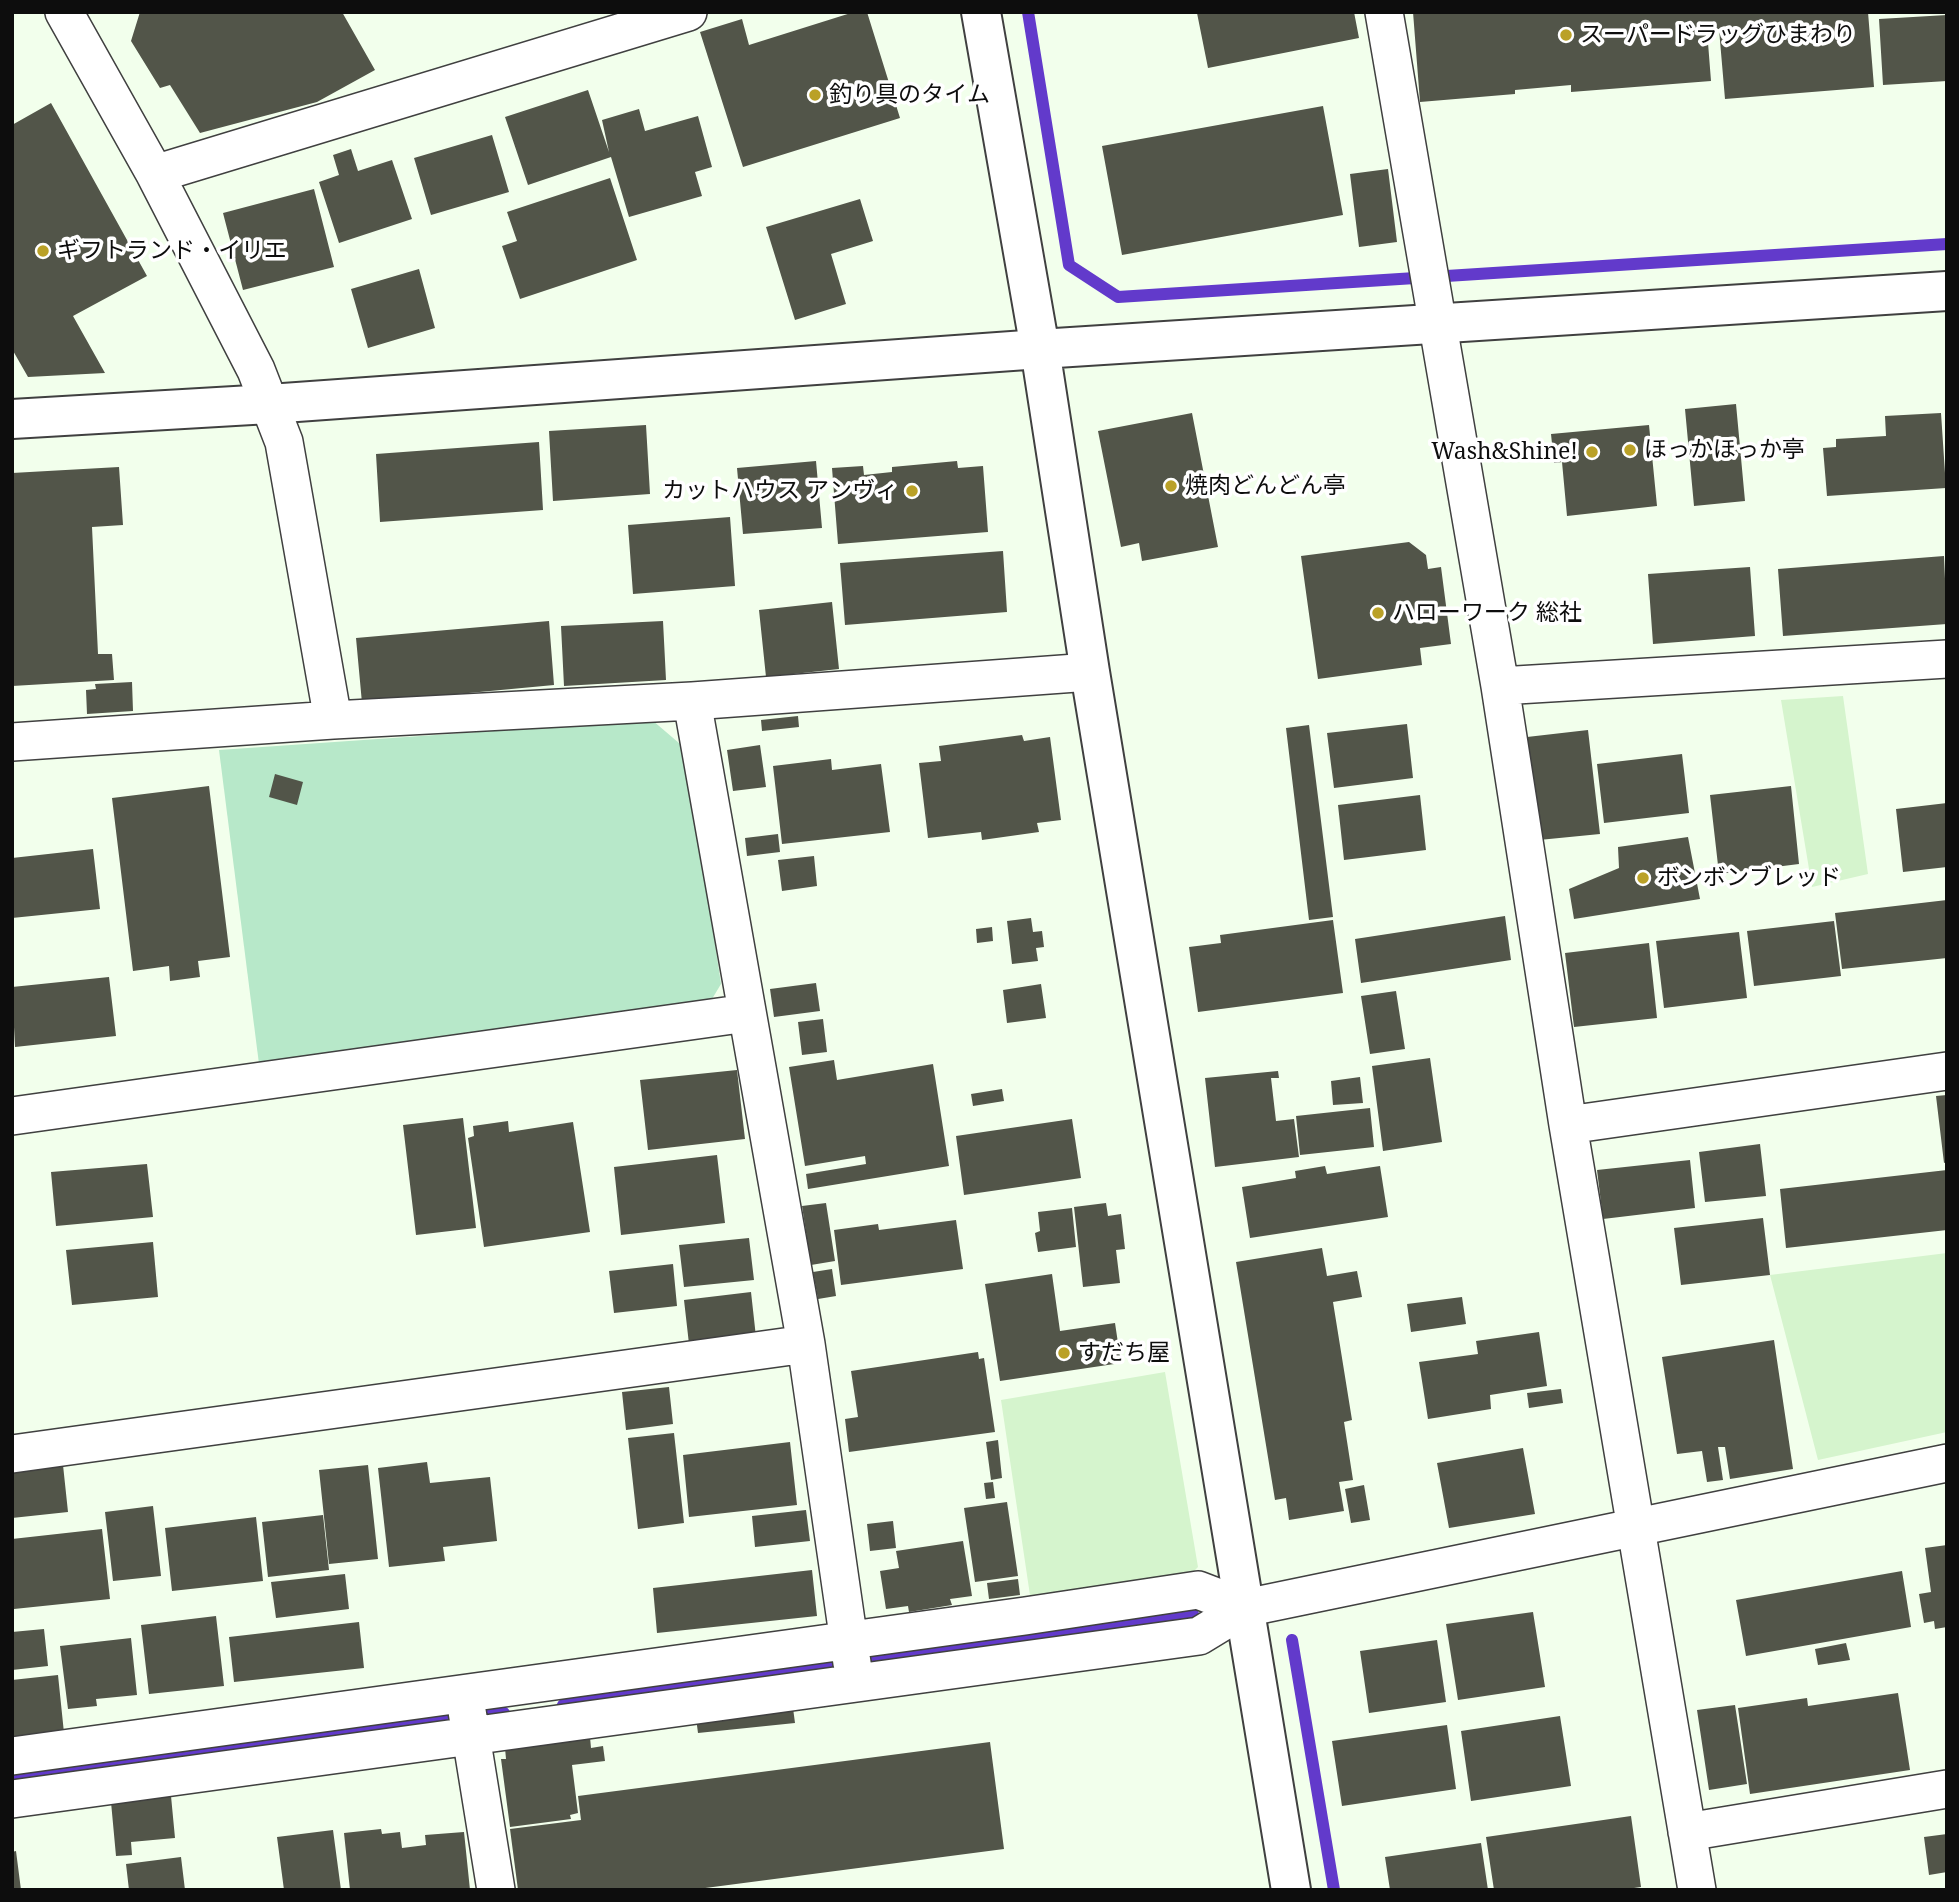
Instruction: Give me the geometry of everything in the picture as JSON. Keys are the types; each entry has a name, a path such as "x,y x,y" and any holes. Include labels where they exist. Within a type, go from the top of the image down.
{"street":[{"path":"64,12 155,174 256,370 284,442 333,720"},
{"path":"155,174 688,12"},
{"path":"981,12 1040,349 1090,672 1291,1890"},
{"path":"1384,12 1500,686 1568,1125 1697,1890"},
{"path":"12,419 269,404 1040,349 1433,294 1947,291"},
{"path":"1500,686 1947,659"},
{"path":"12,742 333,720 692,701 1090,672"},
{"path":"692,701 806,1344 852,1663"},
{"path":"12,1116 747,1013"},
{"path":"1568,1125 1947,1070"},
{"path":"12,1454 806,1344"},
{"path":"12,1799 468,1717 852,1663 1198,1590 1245,1608 1947,1463"},
{"path":"12,1756 468,1717"},
{"path":"468,1717 496,1890"},
{"path":"1687,1832 1947,1788"}],"green space":[{"path":"1843,696 1868,874 1812,887 1781,700"},
{"path":"652,720 686,749 721,984 712,999 259,1064 219,750"},
{"path":"1947,1253 1947,1432 1818,1460 1770,1275"},
{"path":"1165,1372 1198,1567 1184,1581 1031,1602 1001,1400"}],"building":[{"path":"140,12 342,12 375,70 317,102 200,133 170,85 160,88 131,41"},
{"path":"854,12 867,12 900,118 743,167 700,32 742,19 749,45"},
{"path":"1354,12 1359,38 1208,68 1197,13"},
{"path":"1413,12 1868,12 1874,87 1725,99 1719,29 1707,30 1711,81 1571,92 1571,85 1515,90 1515,94 1420,102"},
{"path":"1947,15 1947,81 1883,85 1879,19"},
{"path":"588,90 609,152 602,120 639,109 645,131 698,116 712,167 695,172 702,196 629,217 611,157 528,185 505,117"},
{"path":"51,103 147,276 73,316 105,373 28,377 12,349 12,125"},
{"path":"1323,106 1343,215 1122,255 1102,146"},
{"path":"492,135 509,192 431,215 414,158"},
{"path":"351,149 358,171 392,160 412,219 339,243 319,182 339,175 333,155"},
{"path":"1388,169 1397,242 1359,247 1350,174"},
{"path":"610,178 637,260 520,299 502,246 517,241 507,212"},
{"path":"314,189 334,267 243,290 223,213"},
{"path":"860,199 873,241 831,254 846,304 795,320 766,227"},
{"path":"419,269 435,328 368,348 351,289"},
{"path":"1736,404 1745,501 1694,506 1685,409"},
{"path":"1192,413 1218,547 1142,561 1139,543 1121,547 1098,431"},
{"path":"1941,413 1946,488 1827,496 1823,448 1836,447 1836,439 1886,436 1885,416"},
{"path":"646,425 650,494 553,501 549,431"},
{"path":"1649,425 1657,506 1567,516 1562,462 1554,463 1551,434"},
{"path":"539,442 543,510 380,522 376,454"},
{"path":"816,461 822,528 743,534 737,468"},
{"path":"957,461 958,468 983,466 988,532 838,544 832,468 863,466 864,475 892,472 892,467"},
{"path":"119,467 123,525 92,527 98,654 112,654 114,680 12,686 12,473"},
{"path":"730,517 735,586 633,594 628,525"},
{"path":"1409,542 1426,555 1428,569 1441,567 1451,644 1420,648 1422,665 1318,679 1301,556"},
{"path":"1003,551 1007,612 845,625 840,563"},
{"path":"1944,556 1947,624 1783,636 1778,569"},
{"path":"1750,567 1755,636 1653,644 1648,574"},
{"path":"832,602 839,669 766,677 759,610"},
{"path":"549,621 554,685 362,703 356,638"},
{"path":"663,621 666,680 564,686 561,626"},
{"path":"132,682 133,711 87,714 86,690 96,689 95,684"},
{"path":"798,716 799,727 762,731 761,720"},
{"path":"1407,724 1413,778 1334,788 1327,733"},
{"path":"1309,725 1333,917 1309,920 1286,728"},
{"path":"1588,730 1600,834 1539,840 1527,737"},
{"path":"1022,735 1024,741 1050,737 1061,820 1037,823 1039,832 982,840 981,832 928,838 919,763 941,761 939,746"},
{"path":"760,745 766,787 733,791 727,750"},
{"path":"1682,754 1689,813 1604,823 1597,764"},
{"path":"831,759 832,770 881,764 890,832 782,844 773,766"},
{"path":"275,774 303,782 297,805 269,797"},
{"path":"209,786 230,957 198,961 200,977 170,981 169,966 133,971 112,798"},
{"path":"1791,786 1799,864 1719,874 1710,795"},
{"path":"1420,795 1426,850 1344,860 1338,805"},
{"path":"1947,803 1947,867 1903,872 1896,809"},
{"path":"778,834 780,852 747,856 745,838"},
{"path":"1688,837 1700,899 1574,919 1569,889 1619,868 1618,847"},
{"path":"93,849 100,909 12,918 12,858"},
{"path":"814,856 817,886 782,891 778,860"},
{"path":"1947,900 1947,958 1842,969 1835,913"},
{"path":"1505,916 1511,960 1361,983 1355,939"},
{"path":"1031,918 1033,932 1042,931 1044,947 1036,948 1038,961 1012,964 1007,921"},
{"path":"1333,920 1343,993 1198,1012 1189,947 1221,943 1220,935"},
{"path":"1834,921 1841,976 1754,986 1747,931"},
{"path":"992,927 993,941 977,943 976,929"},
{"path":"1739,932 1747,998 1664,1008 1656,941"},
{"path":"1649,943 1657,1018 1574,1027 1565,953"},
{"path":"109,977 116,1036 15,1047 12,987"},
{"path":"816,983 820,1011 774,1017 770,989"},
{"path":"1041,984 1046,1018 1007,1023 1003,990"},
{"path":"1396,991 1405,1049 1370,1054 1361,996"},
{"path":"823,1019 827,1052 802,1055 798,1022"},
{"path":"1430,1058 1442,1142 1383,1151 1372,1066"},
{"path":"834,1060 837,1080 933,1064 949,1166 808,1189 806,1174 866,1164 865,1156 805,1166 789,1067"},
{"path":"737,1070 745,1139 648,1150 640,1080"},
{"path":"1278,1071 1279,1078 1271,1078 1276,1121 1294,1119 1299,1157 1215,1167 1205,1078"},
{"path":"1360,1077 1363,1103 1333,1105 1331,1081"},
{"path":"1002,1089 1004,1101 973,1106 971,1094"},
{"path":"1947,1095 1947,1162 1944,1163 1936,1096"},
{"path":"1370,1108 1374,1147 1300,1155 1296,1116"},
{"path":"463,1118 476,1228 416,1235 403,1125"},
{"path":"1072,1119 1081,1178 964,1195 956,1136"},
{"path":"508,1121 509,1132 573,1122 590,1232 484,1247 468,1138 474,1136 473,1126"},
{"path":"1760,1144 1766,1196 1705,1202 1699,1152"},
{"path":"717,1155 725,1223 621,1235 614,1167"},
{"path":"1690,1160 1695,1208 1603,1219 1597,1170"},
{"path":"147,1164 153,1217 56,1226 51,1172"},
{"path":"1325,1166 1327,1174 1380,1166 1388,1217 1250,1238 1242,1187 1296,1178 1295,1171"},
{"path":"1947,1170 1947,1230 1786,1248 1780,1189"},
{"path":"826,1203 835,1261 811,1265 802,1206"},
{"path":"1106,1203 1108,1216 1121,1214 1125,1249 1116,1250 1120,1283 1083,1287 1074,1207"},
{"path":"1072,1208 1076,1247 1038,1252 1035,1233 1040,1231 1038,1212"},
{"path":"1763,1218 1770,1275 1681,1285 1674,1228"},
{"path":"956,1220 963,1269 841,1285 834,1230 878,1224 879,1230"},
{"path":"749,1238 754,1280 684,1287 679,1245"},
{"path":"153,1242 158,1297 72,1305 66,1250"},
{"path":"1322,1248 1327,1276 1357,1271 1362,1297 1333,1302 1352,1420 1344,1422 1353,1480 1339,1482 1344,1511 1289,1520 1286,1498 1275,1500 1236,1262"},
{"path":"673,1264 677,1306 614,1313 609,1271"},
{"path":"832,1269 836,1296 818,1299 813,1272"},
{"path":"1052,1274 1060,1331 1115,1323 1121,1363 1000,1381 985,1284"},
{"path":"751,1292 756,1337 689,1344 684,1300"},
{"path":"1462,1297 1466,1324 1411,1332 1407,1304"},
{"path":"1539,1332 1547,1386 1490,1395 1491,1409 1428,1419 1419,1362 1478,1354 1476,1341"},
{"path":"1774,1340 1793,1469 1730,1479 1725,1447 1718,1447 1723,1480 1707,1482 1702,1451 1677,1454 1662,1357"},
{"path":"978,1352 979,1359 984,1358 995,1432 849,1452 845,1419 858,1417 851,1371"},
{"path":"669,1387 673,1424 626,1430 622,1392"},
{"path":"1561,1389 1563,1403 1529,1408 1527,1393"},
{"path":"674,1433 684,1523 638,1529 628,1438"},
{"path":"998,1440 1002,1478 991,1480 986,1442"},
{"path":"790,1442 797,1505 689,1517 683,1455"},
{"path":"1523,1448 1535,1514 1449,1528 1437,1463"},
{"path":"427,1462 430,1483 490,1477 497,1541 443,1547 445,1561 389,1567 378,1468"},
{"path":"63,1465 68,1512 12,1518 12,1471"},
{"path":"368,1465 378,1559 329,1564 319,1470"},
{"path":"993,1482 995,1498 986,1499 984,1483"},
{"path":"1364,1485 1370,1520 1351,1523 1345,1489"},
{"path":"1007,1502 1018,1576 975,1582 964,1508"},
{"path":"153,1506 161,1576 113,1581 105,1512"},
{"path":"806,1510 810,1541 755,1547 752,1516"},
{"path":"323,1515 329,1570 268,1577 262,1522"},
{"path":"256,1517 263,1581 172,1591 165,1528"},
{"path":"893,1521 896,1548 870,1551 867,1524"},
{"path":"102,1529 110,1599 14,1609 12,1539"},
{"path":"963,1541 972,1596 950,1599 952,1605 909,1612 908,1606 886,1609 880,1571 899,1568 896,1551"},
{"path":"1947,1545 1947,1627 1935,1629 1934,1621 1924,1623 1919,1594 1931,1592 1925,1548"},
{"path":"812,1570 817,1616 657,1633 653,1588"},
{"path":"1902,1571 1911,1627 1746,1656 1736,1600"},
{"path":"345,1574 349,1609 276,1618 271,1582"},
{"path":"1018,1579 1020,1595 989,1599 987,1583"},
{"path":"1533,1612 1545,1687 1458,1700 1446,1624"},
{"path":"216,1616 224,1686 149,1694 141,1625"},
{"path":"359,1622 364,1668 234,1682 229,1637"},
{"path":"44,1629 48,1666 12,1670 12,1632"},
{"path":"131,1638 137,1695 96,1699 97,1706 68,1709 60,1646"},
{"path":"1437,1640 1446,1702 1369,1713 1360,1651"},
{"path":"1846,1643 1850,1660 1818,1665 1815,1649"},
{"path":"58,1675 64,1733 12,1739 12,1680"},
{"path":"1898,1693 1910,1770 1750,1794 1738,1708 1807,1698 1808,1706"},
{"path":"1735,1705 1747,1784 1709,1790 1697,1710"},
{"path":"793,1708 795,1723 698,1733 696,1718"},
{"path":"1560,1716 1571,1786 1471,1801 1461,1731"},
{"path":"1447,1725 1456,1789 1342,1806 1332,1741"},
{"path":"590,1737 591,1748 603,1746 605,1761 572,1765 578,1813 570,1815 571,1819 510,1827 501,1759 506,1759 505,1748"},
{"path":"990,1742 1004,1849 690,1890 518,1890 510,1829 581,1820 578,1796"},
{"path":"171,1796 175,1838 131,1842 132,1855 116,1856 111,1802"},
{"path":"1631,1816 1641,1887 1620,1890 1494,1890 1486,1837"},
{"path":"381,1829 382,1834 400,1832 402,1848 426,1845 425,1835 464,1832 470,1890 350,1890 344,1833"},
{"path":"333,1830 341,1890 284,1890 277,1837"},
{"path":"1947,1834 1947,1872 1929,1875 1924,1837"},
{"path":"1481,1843 1488,1890 1390,1890 1385,1857"},
{"path":"16,1851 21,1890 12,1890 12,1852"},
{"path":"181,1857 185,1890 129,1890 126,1864"}],"waterway":[{"path":"1028,12 1069,265 1118,297 1947,244"},
{"path":"563,1705 1193,1614"},
{"path":"1292,1640 1334,1890"},
{"path":"12,1778 504,1713"}],"place":[{"name":"スーパードラッグひまわり","path":"1566,35"},
{"name":"釣り具のタイム","path":"815,95"},
{"name":"ギフトランド・イリエ","path":"43,251"},
{"name":"ほっかほっか亭","path":"1630,450"},
{"name":"Wash&Shine!","path":"1592,452"},
{"name":"焼肉どんどん亭","path":"1171,486"},
{"name":"カットハウス アンヴィ","path":"912,491"},
{"name":"ハローワーク 総社","path":"1378,613"},
{"name":"ボンボンブレッド","path":"1643,878"},
{"name":"すだち屋","path":"1064,1353"}]}
